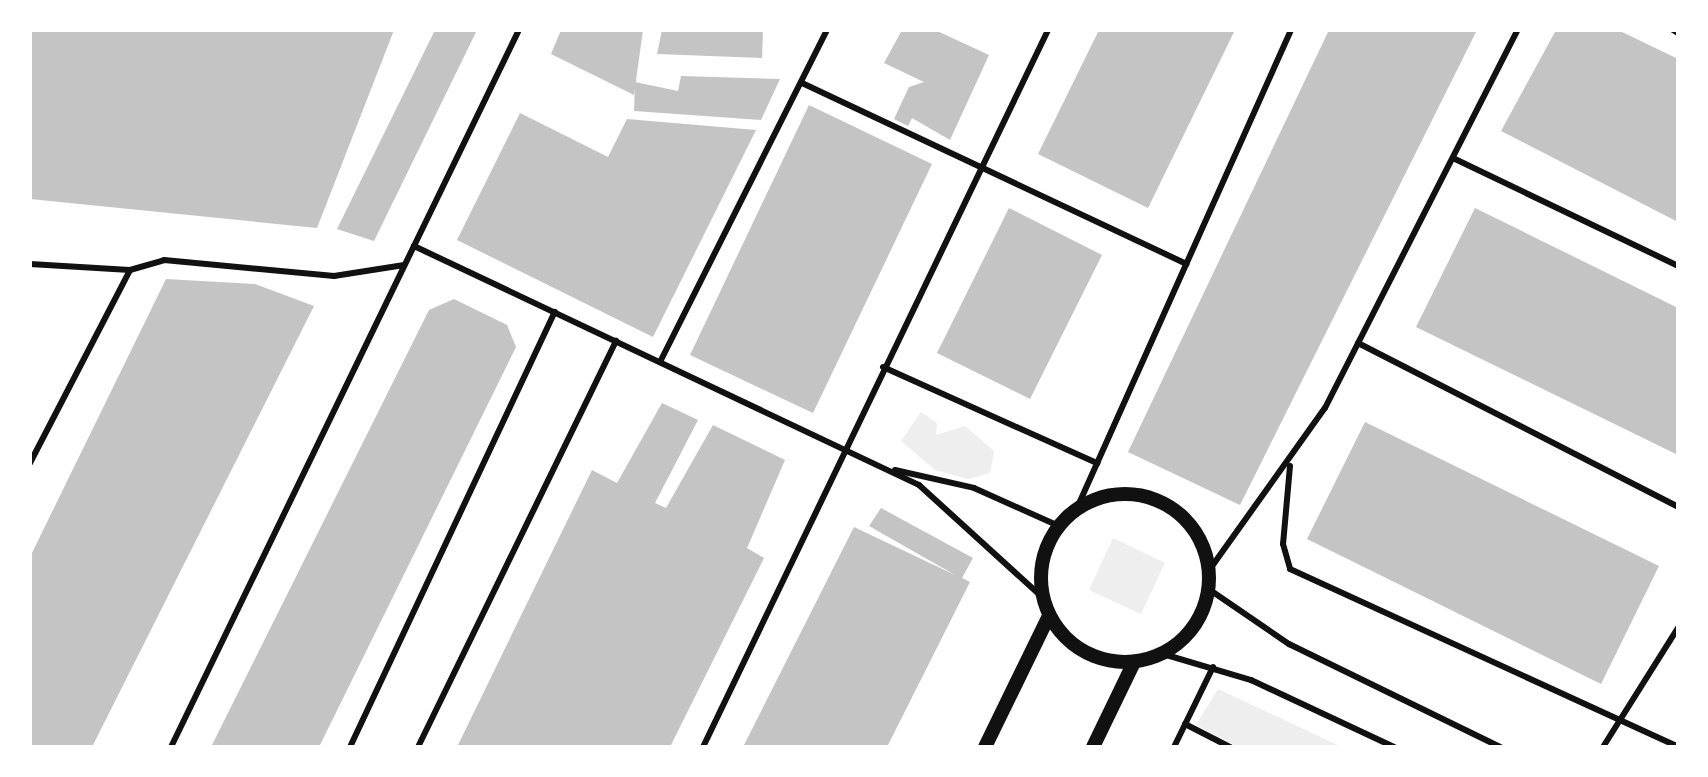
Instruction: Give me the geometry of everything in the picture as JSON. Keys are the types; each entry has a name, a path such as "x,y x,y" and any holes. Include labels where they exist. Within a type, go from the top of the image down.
{"street":[{"path":"1103,496 1160,501 1193,529 1210,569 1210,590 1194,628 1163,654 1134,662 1085,653 1049,616 1042,597 1046,547 1059,526 1077,508 1103,496"},
{"path":"985,747 1049,616"},
{"path":"1093,747 1134,662"}],"lane":[{"path":"171,747 519,30"},
{"path":"660,362 827,30"},
{"path":"703,747 843,447 1048,30"},
{"path":"1077,508 1291,30"},
{"path":"1210,569 1290,462 1358,343 1455,159 1518,30"},
{"path":"802,83 1186,264"},
{"path":"1455,159 1678,266"},
{"path":"414,246 887,468 954,513 1042,597"},
{"path":"30,264 130,270 164,260 334,276 404,265"},
{"path":"30,463 130,270"},
{"path":"350,747 555,312"},
{"path":"418,747 616,341"},
{"path":"1358,343 1678,507"},
{"path":"883,367 1097,463"},
{"path":"1290,462 1283,544 1290,569 1678,747"},
{"path":"887,468 974,488 1059,526"},
{"path":"1210,590 1289,644 1500,747"},
{"path":"1603,747 1678,628"},
{"path":"1163,654 1213,667 1394,747"},
{"path":"1174,747 1213,667"},
{"path":"1185,724 1230,747"}],"shaded area":[{"path":"921,412 937,423 936,435 965,426 994,451 990,473 968,479 935,470 901,441"},
{"path":"1113,538 1165,563 1141,614 1089,590"},
{"path":"1218,689 1342,747 1239,747 1196,725"}],"building":[{"path":"30,30 394,30 317,228 30,199"},
{"path":"435,30 477,30 374,241 337,229"},
{"path":"561,30 643,30 634,95 551,54"},
{"path":"662,30 763,30 762,58 657,54"},
{"path":"902,30 935,30 989,55 950,140 912,118 908,126 894,119 909,87 924,82 884,63"},
{"path":"1099,30 1235,30 1148,208 1038,154"},
{"path":"1329,30 1477,30 1240,505 1128,452"},
{"path":"1556,30 1618,30 1678,59 1678,222 1501,131"},
{"path":"681,76 780,79 761,120 634,111 635,82 678,91"},
{"path":"809,105 932,164 813,413 690,355"},
{"path":"520,113 608,157 627,119 756,130 653,337 457,240"},
{"path":"1009,208 1102,255 1030,399 937,353"},
{"path":"1475,208 1678,308 1678,455 1416,327"},
{"path":"166,279 255,284 314,306 92,747 30,747 30,557"},
{"path":"454,299 507,325 516,347 319,747 211,747 429,310"},
{"path":"662,403 698,420 655,503 666,508 713,425 785,460 747,548 764,558 670,747 457,747 592,470 617,483"},
{"path":"1365,422 1659,566 1601,684 1307,539"},
{"path":"881,508 973,558 962,578 970,582 887,747 743,747 854,527 955,575 869,526"}]}
